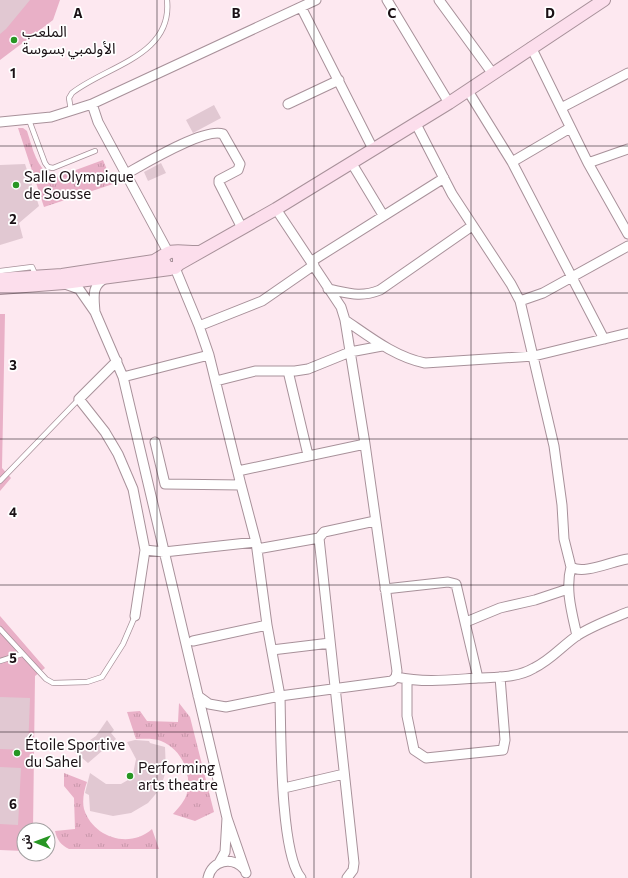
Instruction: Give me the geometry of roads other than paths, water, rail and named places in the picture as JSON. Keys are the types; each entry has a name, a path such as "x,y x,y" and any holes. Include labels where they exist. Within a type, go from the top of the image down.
{"main road":[{"path":"0,288 64,283 175,267 200,251 276,209 350,162 416,124 468,91 598,2"},
{"path":"0,279 36,277 154,261 169,253 200,251"},
{"path":"169,253 163,263 175,267"}],"street":[{"path":"0,122 29,120 71,112 92,104 316,0"},
{"path":"387,0 449,103"},
{"path":"439,0 493,74"},
{"path":"301,8 373,149"},
{"path":"531,47 588,163 628,234"},
{"path":"561,108 627,74"},
{"path":"288,104 339,80"},
{"path":"468,91 512,162 604,339"},
{"path":"92,104 98,122 169,253"},
{"path":"416,124 444,178 472,226 511,284 520,301 554,446 562,505 564,539 571,567 568,578 568,589 577,636"},
{"path":"512,162 570,128"},
{"path":"126,174 160,154 210,132 223,134 240,164 238,170 219,180 219,183 242,228"},
{"path":"588,163 628,149"},
{"path":"350,162 384,216"},
{"path":"199,326 262,301 313,263 444,178"},
{"path":"198,696 209,704 226,707 280,696 392,681 396,677 397,671 365,444 345,320 341,307 276,209"},
{"path":"328,289 358,295 368,295 380,290 472,226"},
{"path":"520,301 543,293 628,246"},
{"path":"175,267 209,355 256,546 267,625 280,696 288,840 295,868 301,878"},
{"path":"96,312 94,290 99,281 107,277"},
{"path":"64,283 79,289 96,312 117,361 227,818 247,876"},
{"path":"345,320 382,346 411,360 425,363 534,356 628,333"},
{"path":"216,381 255,371 288,371 308,369 350,352 382,346"},
{"path":"122,378 209,355"},
{"path":"117,361 79,399 105,432 121,461 133,489 145,550 134,616"},
{"path":"288,371 308,455"},
{"path":"155,442 165,484 241,485"},
{"path":"238,471 365,444"},
{"path":"145,550 164,552 256,546 319,538 324,532 375,521"},
{"path":"319,538 354,863 353,870 346,878"},
{"path":"571,567 582,571 618,560 628,559"},
{"path":"385,589 448,582 456,584 478,678"},
{"path":"466,622 500,608 535,600 568,589"},
{"path":"396,677 407,680 438,682 520,674 534,668 591,627 628,612"},
{"path":"193,641 267,625"},
{"path":"272,650 330,643"},
{"path":"407,680 407,716 414,750 426,758 502,750 504,740 500,677"},
{"path":"284,788 344,774"},
{"path":"208,878 210,871 219,863 225,852 227,818"},
{"path":"219,863 233,862 241,866 247,876"}],"lane":[{"path":"71,112 69,98 72,93 142,53 154,43 166,21 167,0"},
{"path":"29,120 45,163 48,167 53,168 95,151"},
{"path":"0,271 32,267 36,277"},
{"path":"0,481 79,399"},
{"path":"0,629 46,679 53,683 96,681 102,677 110,666 122,644 134,616"},
{"path":"0,661 22,654"}],"place":[{"name":"الملعب الأولمبي بسوسة","path":"14,40"},
{"name":"Salle Olympique de Sousse","path":"16,185"},
{"name":"Étoile Sportive du Sahel","path":"17,753"},
{"name":"Performing arts theatre","path":"130,776"}]}
